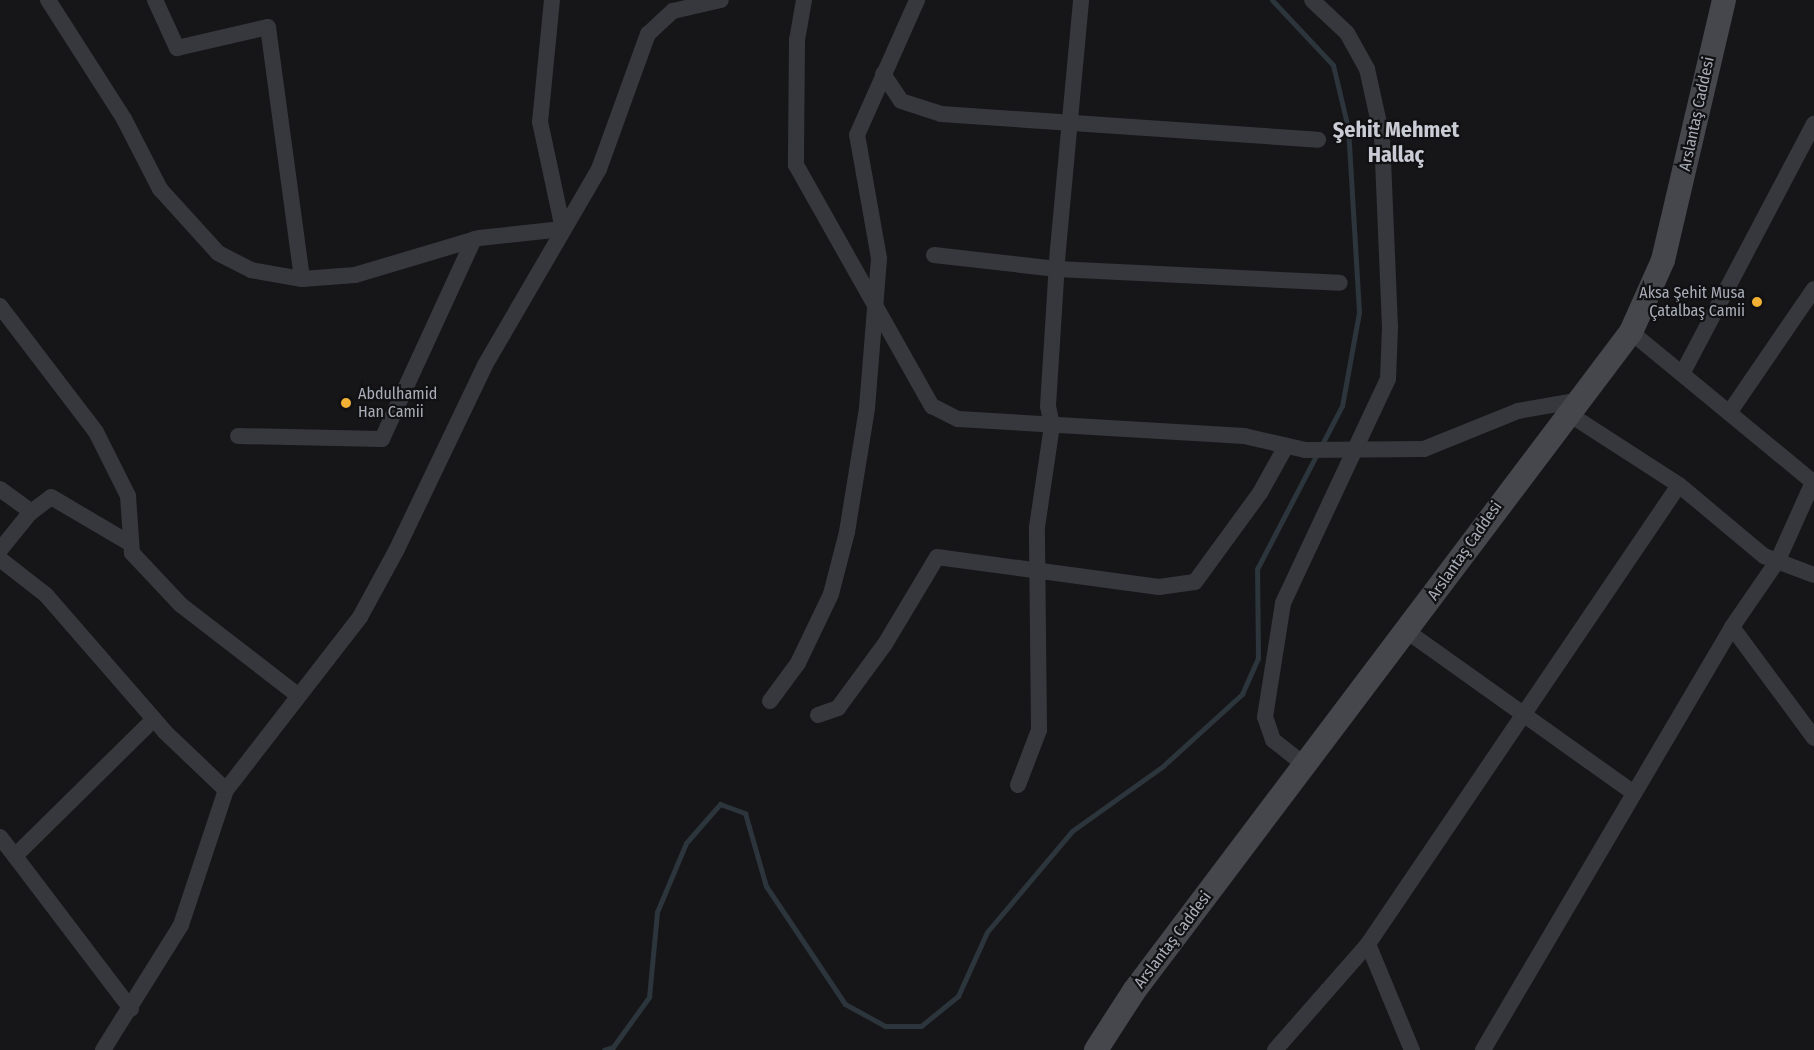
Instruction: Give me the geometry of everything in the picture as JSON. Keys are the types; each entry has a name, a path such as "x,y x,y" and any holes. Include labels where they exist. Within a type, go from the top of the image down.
{"main road":[{"name":"Arslantaş Caddesi","path":"1096,1050 1134,991 1408,632 1570,406 1630,332 1663,260 1724,0"}],"street":[{"path":"48,0 167,197 219,253 251,270 302,279 355,275 474,239 563,229"},
{"path":"155,0 177,48 268,27 302,279"},
{"path":"552,0 540,122 563,229"},
{"path":"103,1050 131,1009 181,925 226,790 296,694 360,617 485,365 599,169 648,34 673,11 721,0"},
{"path":"804,0 797,40 796,165 876,314 932,406 958,419 1244,436 1305,450 1424,448 1518,411 1570,406 1679,485 1764,556 1814,575"},
{"path":"770,701 798,663 833,583 854,487 876,314 879,258 857,135 917,0"},
{"path":"1018,785 1039,730 1037,527 1052,425 1048,406 1057,269 1073,120 1081,0"},
{"path":"1306,766 1273,740 1265,717 1283,603 1351,448 1388,379 1382,137 1367,69 1347,33 1312,0"},
{"path":"883,74 901,101 941,114 1073,120 1318,140"},
{"path":"1682,374 1814,124"},
{"path":"238,436 382,439 474,239"},
{"path":"934,255 1057,269 1340,283"},
{"path":"1729,413 1814,289"},
{"path":"0,306 96,432 128,496 132,553 181,604 296,694"},
{"path":"1483,1050 1732,627 1778,560 1814,482 1630,332"},
{"path":"819,715 838,708 937,557 1159,587 1195,582 1260,493 1286,446"},
{"path":"1275,1050 1368,944 1525,717 1679,485"},
{"path":"0,489 32,512"},
{"path":"0,550 32,512 51,497 131,544"},
{"path":"0,559 46,595 154,719 226,790"},
{"path":"1732,627 1814,738"},
{"path":"1408,632 1634,793"},
{"path":"15,856 154,719"},
{"path":"0,837 131,1009"},
{"path":"1368,944 1412,1050"}],"waterway":[{"path":"604,1050 613,1047 649,997 657,912 686,843 720,804 745,813 766,886 845,1004 885,1026 921,1026 958,996 987,932 1072,831 1163,766 1242,694 1258,658 1257,569 1342,406 1359,312 1348,128 1333,65 1272,0"}],"place":[{"name":"Aksa Şehit Musa Çatalbaş Camii","path":"1757,302"},
{"name":"Abdulhamid Han Camii","path":"346,403"}],"district":[{"name":"Şehit Mehmet Hallaç","path":"1396,142"}]}
